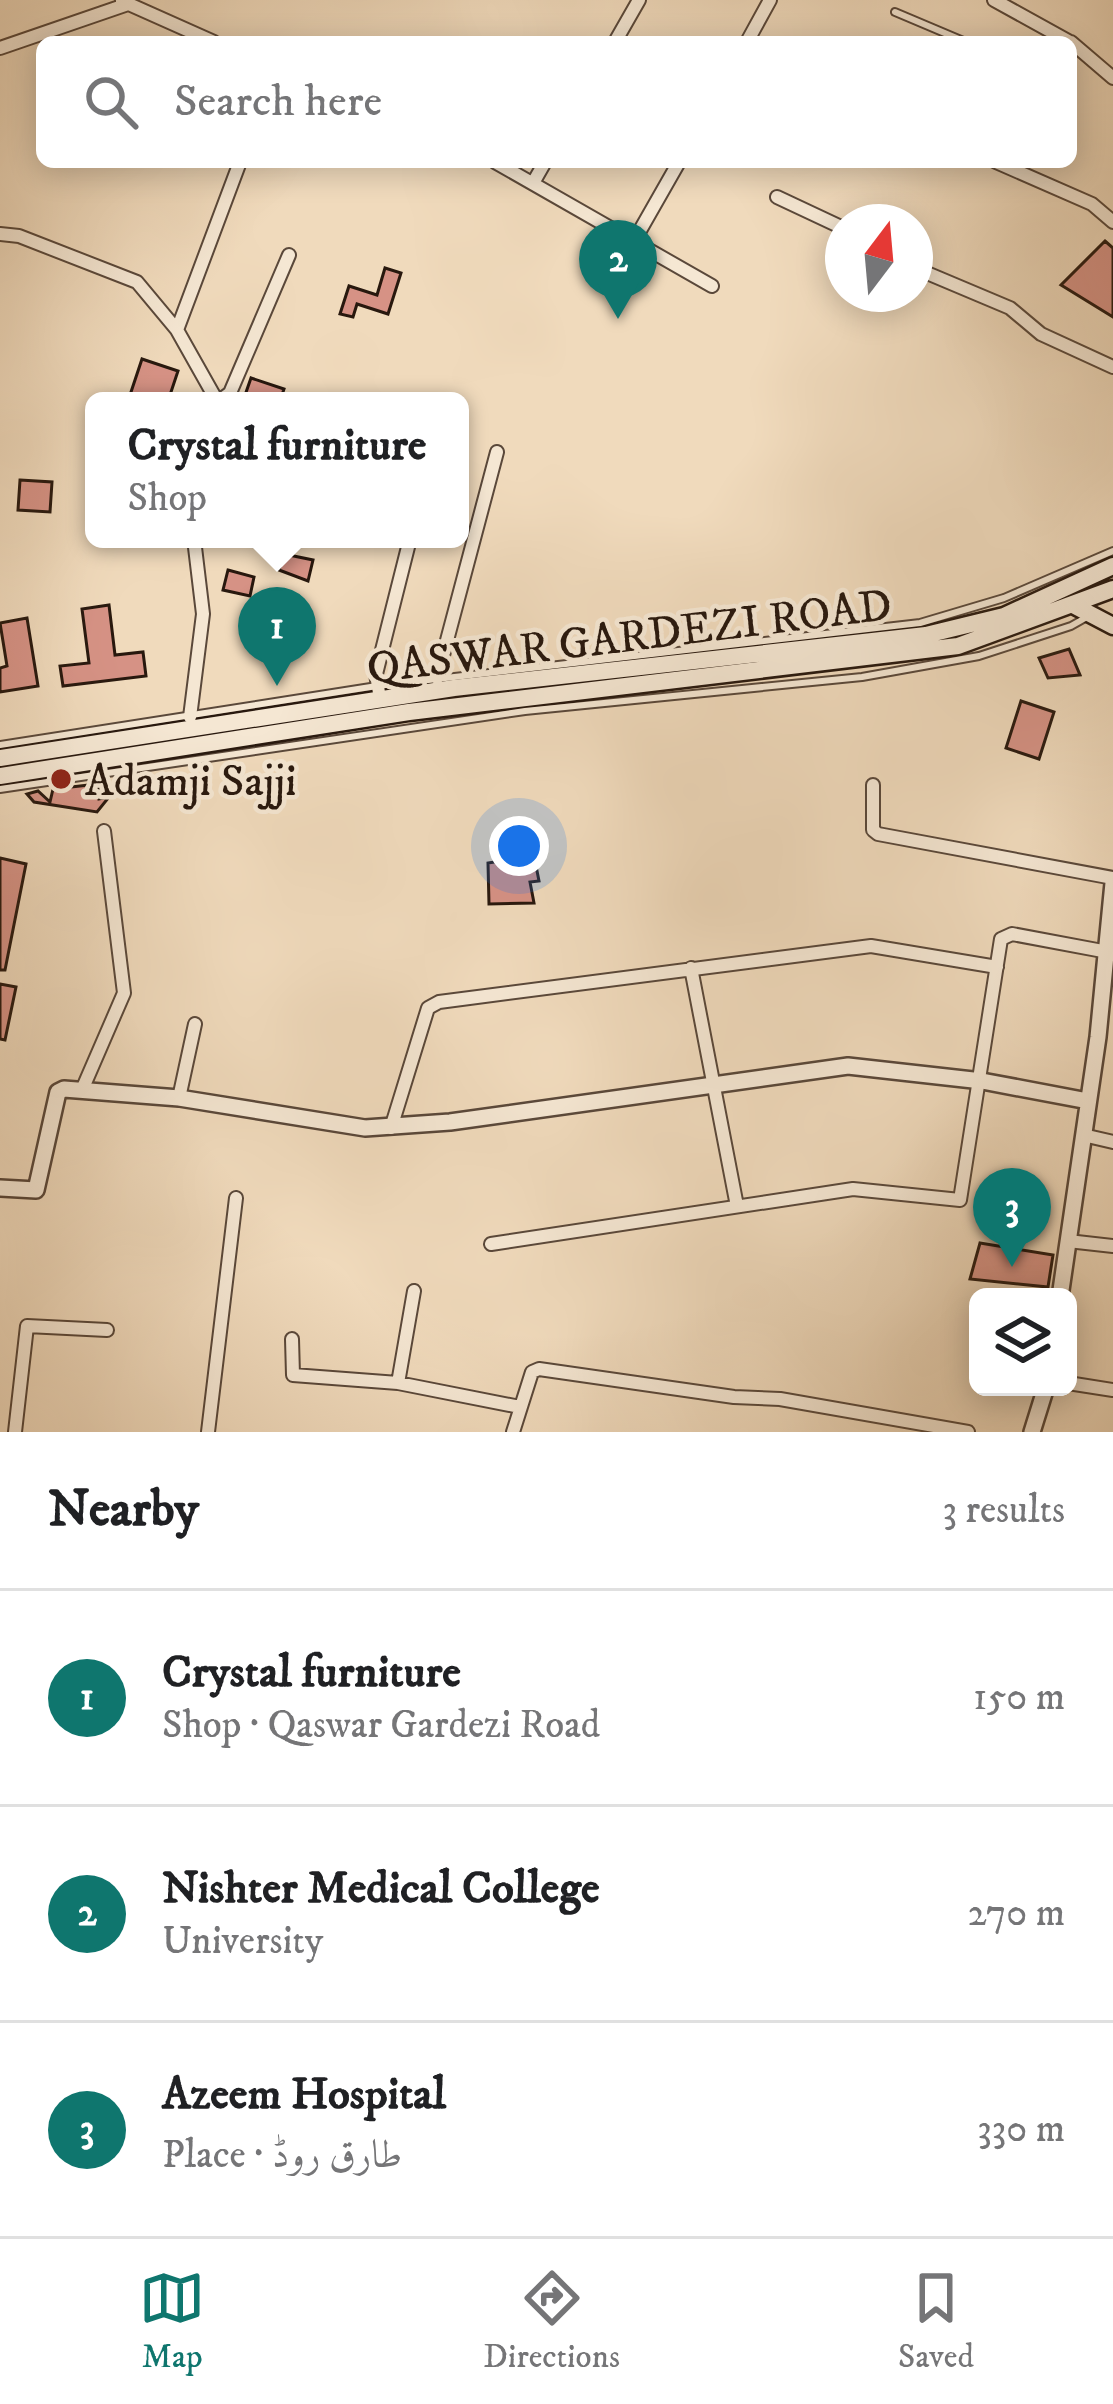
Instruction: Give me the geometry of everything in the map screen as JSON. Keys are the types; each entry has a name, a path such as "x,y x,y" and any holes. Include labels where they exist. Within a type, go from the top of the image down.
{"main road":[{"name":"QASWAR GARDEZI ROAD","path":"0,758 378,692 839,649 999,609 1113,566"},
{"path":"0,776 899,656 958,646 1080,609 1113,589"},
{"path":"1080,609 1113,626"}],"street":[{"path":"618,36 639,0"},
{"path":"750,36 770,0"},
{"path":"994,0 1058,36"},
{"path":"0,48 123,2 200,36"},
{"path":"1033,36 1037,26"},
{"path":"1077,47 1113,78"},
{"path":"177,330 238,168"},
{"path":"506,168 712,286"},
{"path":"532,183 541,168"},
{"path":"634,242 676,168"},
{"path":"1010,168 1092,204 1113,222"},
{"path":"777,197 825,220"},
{"path":"0,234 19,236 130,278 177,330 213,392"},
{"path":"230,392 289,256"},
{"path":"933,276 1010,308 1041,334 1113,367"},
{"path":"437,679 496,452"},
{"path":"190,717 203,614 193,548"},
{"path":"378,692 408,548"},
{"path":"873,785 873,830 878,835 1113,881 1109,976 1061,1288"},
{"path":"82,1090 124,993 104,831"},
{"path":"491,1244 853,1189 960,1200 1005,934 1108,952"},
{"path":"391,1128 434,1004 871,946 997,967"},
{"path":"691,968 737,1206"},
{"path":"179,1098 195,1024"},
{"path":"0,1188 36,1190 58,1092 82,1090 179,1098 391,1128 848,1066 982,1081 1088,1101"},
{"path":"1083,1135 1113,1142"},
{"path":"208,1432 236,1198"},
{"path":"1068,1241 1113,1246"},
{"path":"398,1383 414,1291"},
{"path":"14,1432 27,1326 107,1330"},
{"path":"292,1339 293,1376 398,1383 520,1407"},
{"path":"513,1432 532,1372 547,1369 643,1386 780,1399 968,1432"},
{"path":"1077,1384 1113,1390"},
{"path":"1032,1432 1043,1396"}],"lane":[{"path":"896,12 952,36"},
{"path":"378,692 437,679 860,632 999,609 1113,551"},
{"path":"0,746 190,717 214,718"},
{"path":"0,789 411,719"}],"building":[{"path":"1105,241 1113,248 1113,317 1061,285"},
{"path":"385,268 401,273 388,314 357,304 353,317 340,314 349,286 377,295"},
{"path":"142,359 178,371 171,392 131,392"},
{"path":"251,378 284,389 283,392 246,392"},
{"path":"20,480 52,482 50,512 18,510"},
{"path":"284,554 313,560 308,581 279,570"},
{"path":"228,570 254,577 250,596 223,590"},
{"path":"109,605 115,655 143,652 146,676 63,686 60,666 89,663 82,609"},
{"path":"27,618 38,686 0,692 0,668 7,666 0,623"},
{"path":"1069,649 1080,675 1048,678 1039,658"},
{"path":"1021,701 1054,712 1039,759 1006,748"},
{"path":"98,784 99,799 109,797 97,812 34,802 27,794 38,791 50,802 53,789"},
{"path":"513,844 515,854 526,852 529,868 536,866 539,881 530,882 534,903 489,904 488,863 501,861 498,847"},
{"path":"0,858 26,864 5,970 0,970"},
{"path":"0,984 16,987 5,1040 0,1039"},
{"path":"980,1243 1053,1255 1048,1287 970,1279"}],"place":[{"name":"Nishter Medical College","path":"618,319"},
{"name":"Crystal furniture","path":"277,686"},
{"name":"Adamji Sajji","path":"61,779"},
{"name":"Azeem Hospital","path":"1012,1267"}]}
